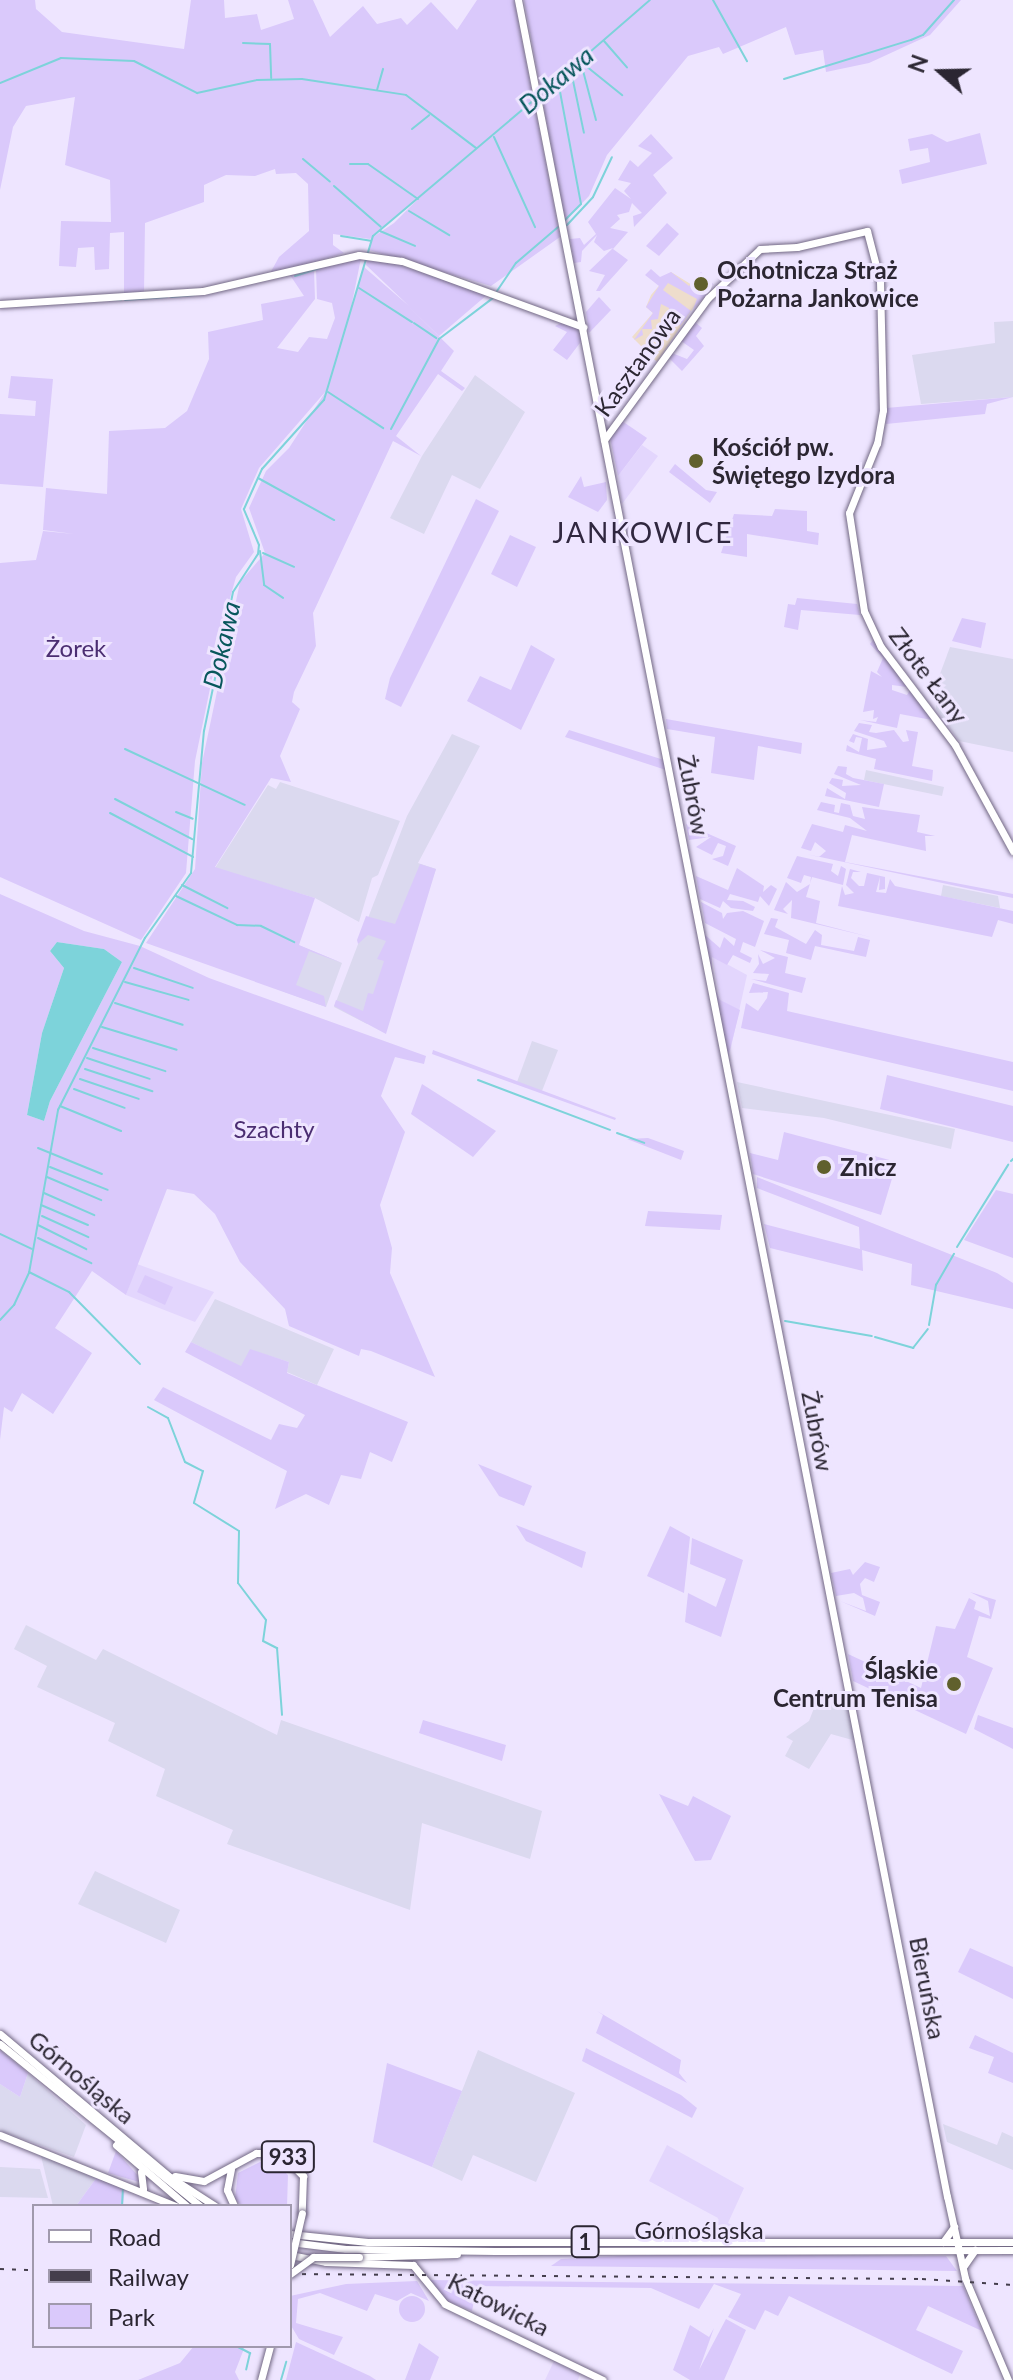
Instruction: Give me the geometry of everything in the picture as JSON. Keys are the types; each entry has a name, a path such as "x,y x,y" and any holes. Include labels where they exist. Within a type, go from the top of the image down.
{"main road":[{"name":"Żubrów","path":"518,0 831,1597"},
{"name":"Kasztanowa","path":"604,440 708,298 760,249 797,247 867,231"},
{"name":"Złote Łany","path":"867,231 880,281 883,413 849,513 864,611 881,647 955,745 1013,851"},
{"path":"0,304 203,291 359,255 374,255 402,261 583,327"},
{"name":"Bieruńska","path":"831,1597 958,2246 963,2267 1008,2380"},
{"name":"Górnośląska","path":"0,2034 157,2166 212,2204"},
{"name":"Górnośląska","path":"0,2044 197,2204"},
{"path":"0,2135 143,2189 172,2204"},
{"path":"110,2136 141,2170 184,2204"},
{"name":"933","path":"231,2169 256,2153 288,2157 305,2179 302,2213 292,2256"},
{"path":"157,2166 193,2182 231,2169 227,2190 233,2204"},
{"path":"141,2170 143,2189"},
{"path":"943,2242 954,2227"},
{"path":"718,2233 762,2242"},
{"name":"Górnośląska","path":"292,2234 375,2243 943,2242 975,2250 1013,2250"},
{"name":"Górnośląska","path":"292,2242 346,2249 495,2251 958,2246 1013,2242"},
{"path":"963,2267 975,2250"},
{"path":"292,2273 316,2256 398,2257 495,2251"},
{"name":"Katowicka","path":"292,2255 326,2262 413,2265 445,2304 603,2380"},
{"path":"261,2380 269,2348"}],"shaded area":[{"path":"671,272 697,288 694,293 700,298 657,362 632,337 653,313 646,307 651,295"},
{"path":"1013,321 1013,397 921,404 912,355 995,343 994,322"},
{"path":"475,375 525,412 480,489 452,475 424,534 390,518 422,456"},
{"path":"642,445 658,456 622,504 618,476"},
{"path":"950,647 1013,659 1013,752 959,741 936,709 937,682"},
{"path":"452,734 480,746 418,863 436,869 410,943 367,1024 334,1007 407,816"},
{"path":"866,770 944,787 942,796 864,780"},
{"path":"280,782 400,821 378,875 372,878 359,922 315,898 215,868 268,785 276,789"},
{"path":"943,885 998,896 1000,908 941,896"},
{"path":"57,942 104,949 122,962 50,1101 44,1121 27,1115 42,1033 64,968 50,951"},
{"path":"298,945 342,963 326,1007 282,991"},
{"path":"712,956 747,975 730,1052 716,979"},
{"path":"532,1041 558,1050 542,1091 517,1082"},
{"path":"737,1082 955,1129 951,1149 824,1118 742,1108"},
{"path":"137,1264 214,1292 195,1322 126,1295"},
{"path":"215,1299 334,1349 317,1385 287,1372 289,1362 251,1350 241,1367 191,1342"},
{"path":"26,1625 96,1660 103,1649 277,1735 281,1720 542,1811 530,1859 422,1823 410,1910 227,1844 233,1830 156,1796 165,1769 108,1741 115,1723 37,1687 47,1666 14,1649"},
{"path":"821,1690 849,1705 856,1741 831,1734 809,1769 785,1756 793,1741 786,1737 809,1721"},
{"path":"95,1871 180,1910 166,1943 78,1904"},
{"path":"478,2050 575,2093 536,2182 473,2155 462,2181 432,2167"},
{"path":"28,2073 86,2125 74,2157 0,2131 0,2084 20,2097"},
{"path":"943,2124 997,2145 1002,2132 1013,2137 1013,2170 947,2142"},
{"path":"667,2145 744,2188 728,2223 745,2232 712,2231 718,2218 649,2181"},
{"path":"41,2156 97,2177 77,2204 53,2204"},
{"path":"0,2167 40,2169 48,2198 0,2197"},
{"path":"554,2361 580,2374 578,2380 545,2380"}],"green space":[{"path":"0,0 35,0 36,9 62,32 184,49 191,0 224,0 225,18 257,14 261,30 294,19 288,0 313,0 330,37 363,6 377,24 401,18 407,25 431,2 457,30 477,0 514,0 560,237 491,286 369,250 373,237 394,223 426,191 370,239 333,234 333,245 344,253 268,277 279,257 309,231 308,184 296,173 276,174 275,169 255,176 226,175 204,185 204,202 145,223 144,293 124,294 124,232 110,233 109,269 95,270 94,247 78,248 76,267 59,266 61,221 111,222 110,180 65,165 75,97 26,106 13,127 0,190"},
{"path":"524,0 961,0 930,35 869,63 826,72 823,50 795,55 786,27 723,54 719,47 688,56 607,155 589,196 565,221"},
{"path":"980,133 987,164 902,184 899,170 930,162 928,148 910,151 908,139 932,134 947,142"},
{"path":"651,134 673,158 653,175 667,193 634,227 633,216 642,213 632,203 629,212 617,215 620,219 610,228 628,232 613,249 628,260 600,291 596,291 605,275 589,271 613,248 604,251 594,242 597,235 582,251 581,262 574,263 570,239 580,238 584,245 596,234 588,222 615,188 631,199 624,191 631,183 618,180 630,160 638,167 652,153 638,146"},
{"path":"667,223 679,234 659,256 646,246"},
{"name":"Żorek","path":"361,258 351,308 364,267 409,306 366,265 367,260 380,259 488,294 439,336 409,307 454,351 441,371 465,388 462,391 438,374 396,436 421,456 393,441 313,613 316,646 294,692 292,702 300,709 280,756 291,782 271,778 215,867 315,898 299,945 342,963 309,951 296,985 324,996 326,1007 146,943 195,869 202,763 240,582 265,553 249,508 266,471 289,448 326,391 259,468 241,509 254,552 236,577 225,616 195,761 186,873 141,940 0,877 0,563 36,560 43,531 74,534 43,530 46,488 107,494 109,431 165,428 187,411 209,359 208,332 263,320 261,304 304,296 290,275 314,271 315,299 277,348 298,352 309,337 327,339 335,318 332,303 317,299 316,268"},
{"path":"651,269 660,277 671,272 689,286 701,272 715,286 701,277 695,291 707,295 693,309 697,299 668,283 663,290 691,311 680,326 679,321 673,323 671,314 669,325 669,308 661,304 658,319 651,320 652,329 642,329 643,335 634,340 653,313 646,307 659,286 645,275"},
{"path":"599,297 611,310 589,333 586,312"},
{"path":"695,322 702,328 696,336 704,346 682,371 669,358 672,353 687,359 694,350 681,341"},
{"path":"561,323 577,328 583,339 567,360 553,350 567,332 555,326"},
{"path":"11,376 53,379 43,487 0,484 0,414 35,416 36,401 8,398"},
{"path":"1013,397 987,404 985,414 886,424 886,408"},
{"path":"622,421 647,438 618,476 610,438"},
{"path":"675,464 706,490 717,492 710,503 669,472"},
{"path":"581,476 584,487 606,482 607,500 598,512 568,497"},
{"path":"476,499 499,511 401,707 385,699 390,678"},
{"path":"775,509 807,511 807,531 819,533 818,545 747,534 747,557 721,553 734,514 772,516"},
{"path":"510,535 536,547 517,587 491,574"},
{"path":"797,598 857,604 860,615 801,610 798,630 784,627 788,604 795,605"},
{"path":"962,618 986,623 981,648 952,641"},
{"path":"873,640 907,687 892,685 892,690 907,695 910,690 932,720 900,714 897,728 860,720 876,722 878,717 873,719 874,710 863,712 871,671 882,677 877,672 883,658 870,644"},
{"path":"531,645 555,659 521,730 467,701 480,676 511,690"},
{"path":"666,719 802,743 801,754 758,746 754,780 711,773 715,737 667,729"},
{"path":"859,723 872,725 869,732 894,730 903,742 909,741 906,730 918,732 912,766 933,770 932,781 874,769 876,759 846,751 847,745 859,752 862,738 856,737 854,743 849,741 853,734 868,739 867,750 887,747 884,741 854,731"},
{"path":"569,730 664,760 666,770 565,737"},
{"path":"838,766 847,767 846,774 853,778 884,784 879,807 825,796 827,788 845,799 846,793 829,783 832,778 843,780 842,786 861,785 834,774"},
{"path":"821,802 835,805 834,812 839,813 841,803 850,805 853,816 865,819 862,807 920,815 917,832 935,836 925,836 926,851 852,835 845,862 1013,894 1013,898 819,857 826,851 815,842 811,851 801,848 812,824 843,832 845,825 867,831 850,818 817,810"},
{"path":"686,824 736,846 728,866 712,859 723,856 726,846 718,843 712,855 696,847 711,837 689,840"},
{"path":"797,856 833,864 831,871 838,876 841,866 846,869 843,885 812,877 810,883 811,877 804,875 801,883 787,878"},
{"path":"420,864 436,869 386,1034 334,1006 336,1000 363,1011 368,993 373,994 384,961 377,959 386,941 368,935 358,944 366,916 395,924"},
{"path":"737,868 764,886 763,892 771,885 777,889 769,906 760,896 758,902 730,894 727,900 743,901 755,907 753,911 731,908 723,901 720,908 700,899 696,876 728,890"},
{"path":"850,869 861,872 853,872 851,878 859,886 864,886 867,873 885,877 885,889 879,890 880,877 876,892 886,893 890,879 895,886 1013,911 1013,924 998,920 992,937 838,906 842,886 845,895 854,893 846,885"},
{"path":"786,882 797,892 810,884 806,897 820,901 816,923 870,937 791,918 792,900 783,909 788,914 774,910"},
{"name":"Szachty","path":"0,894 84,931 140,946 209,978 426,1056 424,1064 395,1057 381,1096 405,1132 380,1205 392,1248 390,1273 435,1377 371,1351 361,1349 359,1356 289,1326 285,1309 240,1262 215,1214 194,1194 167,1189 126,1295 92,1271 55,1328 92,1353 53,1414 22,1393 12,1412 4,1407 0,1440","holes":["57,942 104,949 122,962 50,1101 44,1121 27,1115 42,1033 64,968 50,951"]},
{"path":"701,902 722,913 723,919 727,913 743,911 764,921 755,947 743,942 740,952 752,958 750,963 733,955 727,965 712,957 712,981 704,934 720,948 724,937 734,946 736,939 705,923"},
{"path":"771,918 778,919 775,927 806,944 815,930 822,935 821,945 854,951 858,937 870,940 866,957 815,946 811,960 786,953 789,940 764,934"},
{"path":"760,950 788,957 785,973 806,978 802,993 751,979 766,981 769,974 753,973 759,964 758,954 763,964 775,958"},
{"path":"753,983 789,993 787,1011 1013,1062 1013,1091 741,1028 746,1003 758,1011 767,998 768,992 749,993"},
{"path":"714,986 720,1000 740,1010 728,1057"},
{"path":"433,1050 616,1118 432,1054"},
{"path":"887,1075 1013,1106 1013,1142 880,1109"},
{"path":"422,1084 496,1131 473,1157 411,1114"},
{"path":"784,1132 897,1162 881,1215 753,1174 750,1153 778,1160"},
{"path":"648,1138 684,1151 681,1160 627,1139"},
{"path":"757,1177 997,1273 1013,1283 1013,1309 911,1285 912,1264 862,1250 863,1271 770,1248 764,1224 860,1249 859,1227 757,1188"},
{"path":"996,1190 1013,1194 1013,1258 964,1240"},
{"path":"648,1211 722,1215 720,1230 645,1226"},
{"path":"145,1275 173,1287 165,1305 137,1292"},
{"path":"191,1342 241,1366 250,1349 289,1362 287,1373 408,1422 392,1462 370,1452 361,1479 341,1475 329,1505 306,1494 275,1509 287,1471 154,1400 163,1387 271,1440 279,1424 297,1428 305,1415 185,1352"},
{"path":"478,1464 532,1486 524,1506 499,1496"},
{"path":"516,1525 586,1552 582,1568 526,1541"},
{"path":"670,1526 690,1537 684,1593 647,1576"},
{"path":"692,1538 743,1560 721,1637 685,1622 688,1593 716,1607 726,1579 690,1564"},
{"path":"865,1562 880,1567 874,1582 865,1578 860,1584 862,1595 880,1602 875,1616 840,1601 866,1611 863,1598 854,1593 836,1596 831,1573 850,1569 853,1575"},
{"name":"Śląskie Centrum Tenisa","path":"970,1592 996,1600 991,1619 979,1616 967,1657 993,1668 966,1734 853,1681 848,1654 921,1688 936,1626 955,1629 969,1598 976,1602 974,1609 990,1616 988,1601"},
{"path":"978,1715 1013,1728 1013,1749 974,1729"},
{"path":"423,1720 506,1745 502,1761 419,1733"},
{"path":"659,1794 688,1806 693,1796 731,1816 711,1860 695,1861"},
{"path":"970,1948 1013,1967 1013,1999 958,1972"},
{"path":"597,2011 681,2060 679,2073 687,2083 596,2033 603,2015"},
{"path":"975,2035 1013,2053 1013,2083 988,2073 994,2057 969,2048"},
{"path":"586,2048 681,2095 697,2108 692,2118 582,2061"},
{"path":"0,2050 28,2073 20,2097 0,2084"},
{"path":"387,2063 462,2091 432,2167 373,2142"},
{"path":"116,2151 140,2178 139,2182 108,2173"},
{"path":"260,2162 277,2165 288,2175 287,2204 240,2204 235,2199 238,2173"},
{"path":"97,2177 125,2187 123,2204 77,2204"},
{"path":"657,2254 946,2256 957,2271 551,2266 561,2259"},
{"path":"427,2280 963,2286 982,2331 928,2306 916,2330 963,2351 952,2374 789,2296 778,2316 765,2310 755,2330 728,2317 741,2294 714,2284 699,2309 651,2288 477,2286 472,2311 441,2299"},
{"path":"417,2281 429,2301 411,2293 397,2301 375,2294 367,2311 320,2293 298,2299 296,2323 343,2337 334,2355 299,2339 292,2327 292,2296 346,2284"},
{"path":"412,2296 421,2300 425,2309 421,2318 412,2322 403,2318 399,2309 403,2300"},
{"path":"726,2319 746,2330 724,2380 690,2380 673,2370 690,2325 709,2337 714,2328 699,2370"},
{"path":"296,2342 370,2376 376,2380 286,2380"},
{"path":"419,2343 439,2357 430,2380 405,2380"},
{"path":"192,2348 244,2348 235,2372 239,2380 138,2380 180,2363"}],"waterway":[{"name":"Dokawa","path":"538,97 650,0"},
{"path":"713,0 747,61"},
{"path":"784,79 923,35 954,0"},
{"path":"604,41 627,67"},
{"path":"243,43 270,44 271,78"},
{"path":"0,83 61,58 134,61 197,93 257,80 302,79 406,95 476,148"},
{"path":"581,62 622,95"},
{"path":"581,63 596,120"},
{"path":"377,90 383,69"},
{"path":"571,71 584,133"},
{"path":"558,81 581,204 564,221"},
{"name":"Dokawa","path":"0,1320 14,1305 29,1273 58,1110 145,938 191,873 204,731 233,592 258,554 259,545 244,509 262,469 324,400 373,236 533,101"},
{"path":"412,129 429,115"},
{"path":"494,137 535,227"},
{"path":"567,225 593,197 612,157"},
{"path":"303,159 330,182"},
{"path":"350,164 368,164 418,199"},
{"path":"334,186 381,227"},
{"path":"409,211 449,235"},
{"path":"497,291 516,263 558,227"},
{"path":"380,231 415,246"},
{"path":"341,236 371,241"},
{"path":"295,276 320,268"},
{"path":"359,288 412,322"},
{"path":"171,297 194,295"},
{"path":"125,300 167,297"},
{"path":"391,429 439,339 493,298"},
{"path":"113,300 121,300"},
{"path":"414,323 436,338"},
{"path":"328,392 383,428"},
{"path":"258,478 334,520"},
{"path":"260,551 264,585 283,598"},
{"path":"263,553 294,567"},
{"path":"125,749 245,805"},
{"path":"115,799 192,839"},
{"path":"176,812 193,819"},
{"path":"110,813 193,857"},
{"path":"182,885 227,908"},
{"path":"176,896 237,925 261,926 294,942"},
{"path":"134,968 193,988"},
{"path":"125,982 189,1000"},
{"path":"115,1003 183,1025"},
{"path":"102,1027 177,1050"},
{"path":"93,1048 165,1071"},
{"path":"87,1058 150,1079"},
{"path":"85,1069 152,1091"},
{"path":"80,1079 139,1099"},
{"path":"478,1080 610,1130"},
{"path":"74,1089 125,1108"},
{"path":"60,1106 121,1131"},
{"path":"617,1133 644,1143"},
{"path":"38,1148 102,1174"},
{"path":"957,1247 1008,1165"},
{"path":"50,1167 108,1190"},
{"path":"47,1177 101,1200"},
{"path":"44,1193 94,1215"},
{"path":"41,1205 88,1225"},
{"path":"42,1216 88,1237"},
{"path":"38,1225 86,1249"},
{"path":"0,1234 32,1249"},
{"path":"38,1238 91,1263"},
{"path":"929,1325 936,1285 954,1254"},
{"path":"29,1272 69,1292 140,1364"},
{"path":"785,1321 872,1336"},
{"path":"875,1337 913,1348 928,1329"},
{"path":"148,1407 168,1418 185,1462 203,1471 194,1503 239,1531 238,1583 266,1620 263,1641 277,1648 282,1715"},
{"path":"122,2204 123,2188"},
{"path":"240,2348 250,2353 246,2370"},
{"path":"281,2380 286,2362"}],"railway":[{"path":"0,2269 32,2270"},
{"path":"292,2274 922,2279 1013,2285"}],"place":[{"name":"Ochotnicza Straż Pożarna Jankowice","path":"701,284"},
{"name":"Kościół pw. Świętego Izydora","path":"696,461"},
{"name":"Znicz","path":"824,1167"},
{"name":"Śląskie Centrum Tenisa","path":"954,1684"}],"district":[{"name":"JANKOWICE","path":"643,532"}]}
